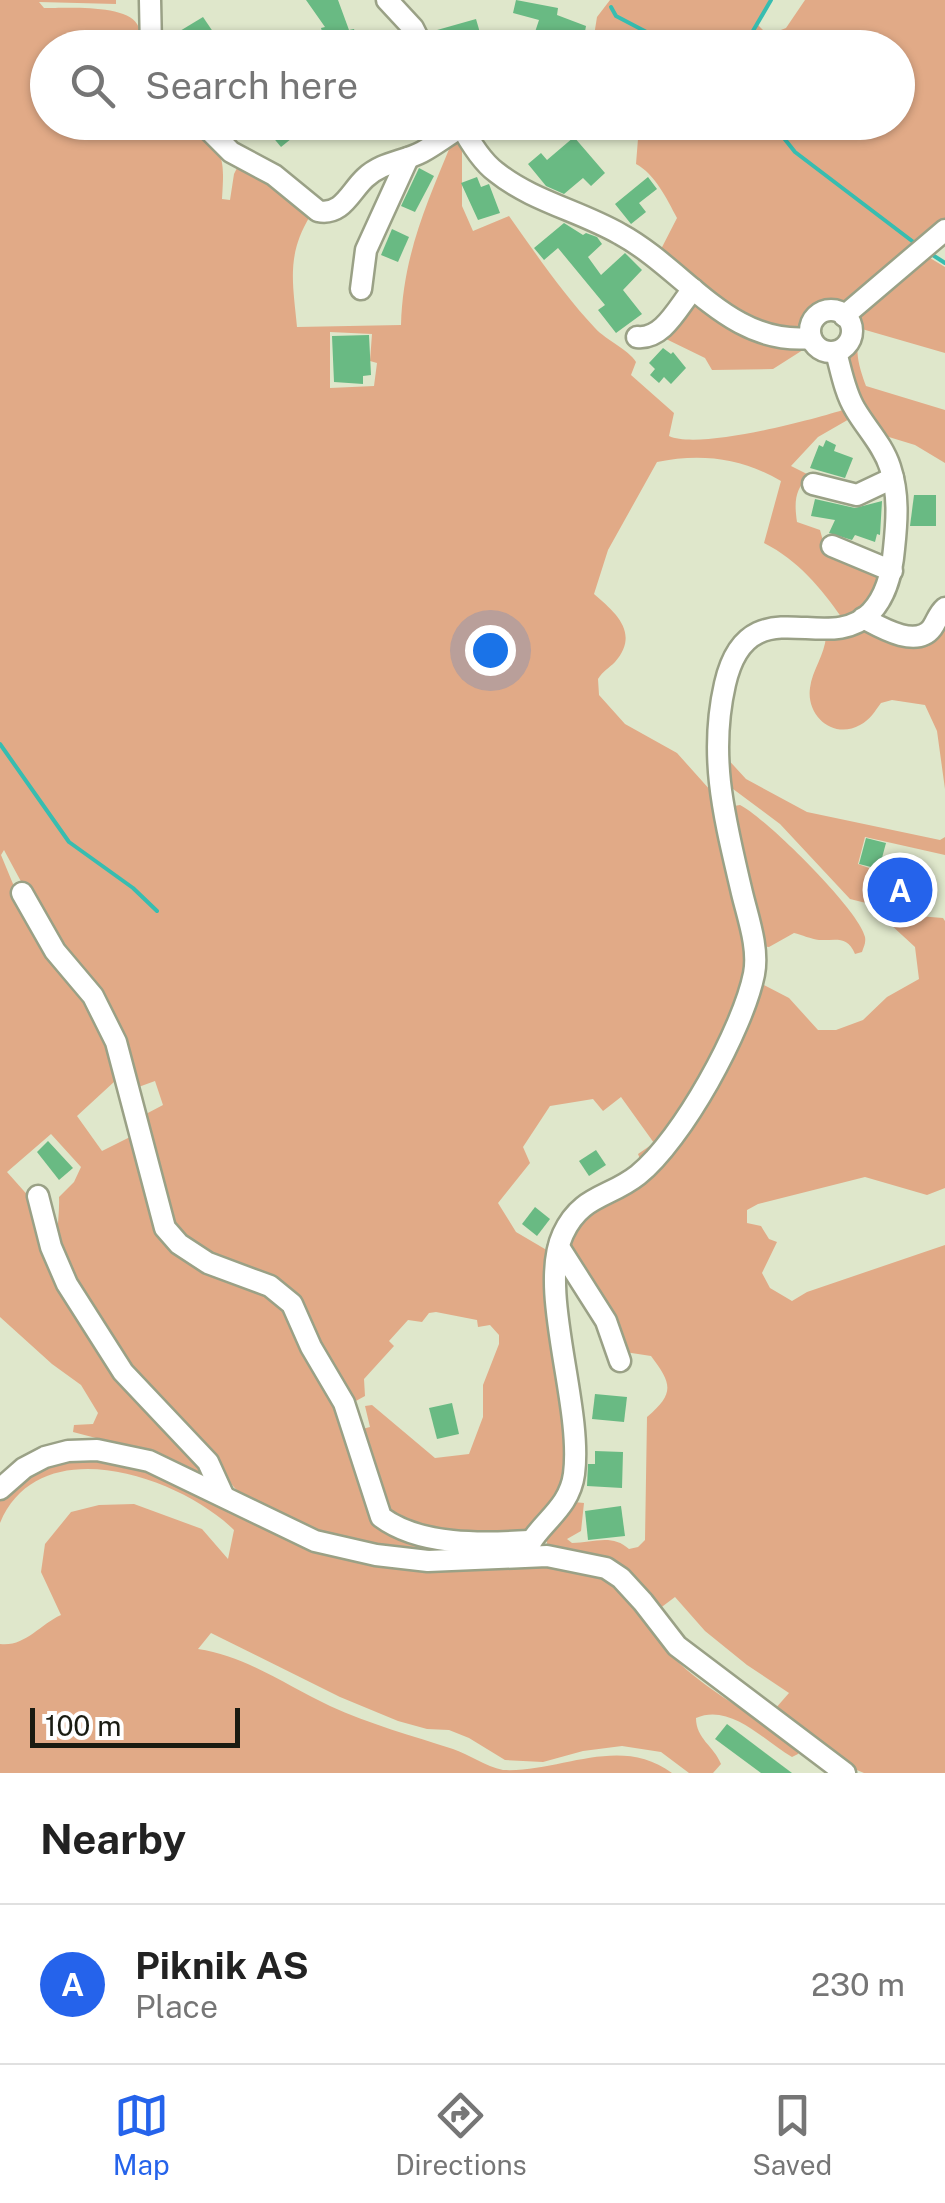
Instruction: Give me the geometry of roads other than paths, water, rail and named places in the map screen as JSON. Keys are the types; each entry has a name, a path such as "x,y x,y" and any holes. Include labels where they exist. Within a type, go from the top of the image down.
{"street":[{"path":"150,0 151,30"},
{"path":"387,0 415,30"},
{"path":"219,140 230,152 274,175 318,211 327,213 340,207 367,176 436,140"},
{"path":"471,140 494,171 526,191 622,234 734,322 777,339 811,338"},
{"path":"361,288 366,250 408,158"},
{"path":"844,316 941,233"},
{"path":"637,337 648,338 660,331 693,289"},
{"path":"835,311 844,316 850,324 851,338 836,352 822,351 811,338 812,322 822,312 835,311"},
{"path":"0,1488 24,1468 46,1457 68,1450 96,1450 150,1462 315,1541 376,1555 428,1561 527,1548 556,1516 571,1489 576,1432 557,1306 558,1247 573,1216 590,1200 636,1176 684,1122 735,1026 754,976 756,961 718,783 718,743 725,685 733,658 744,642 760,632 782,626 828,628 864,618 885,592 892,570 897,523 893,478 889,463 852,406 836,352"},
{"path":"813,484 857,494 893,478"},
{"path":"832,546 892,570"},
{"path":"864,618 886,631 923,635 931,630 945,608"},
{"path":"22,894 55,951 93,996 116,1042 165,1228 179,1244 208,1263 270,1286 292,1304 311,1347 344,1403 382,1517 396,1528 424,1535 527,1548 606,1568 621,1578 677,1646 845,1773"},
{"path":"38,1196 51,1247 67,1284 123,1372 208,1462 224,1495"},
{"path":"558,1247 606,1321 620,1361"}],"waterway":[{"path":"754,30 771,0"},
{"path":"611,7 616,16 643,30"},
{"path":"785,140 795,152 916,244"},
{"path":"928,252 945,263"},
{"path":"0,744 69,842 133,888 157,911"}],"place":[{"name":"Piknik AS","path":"900,890"}]}
